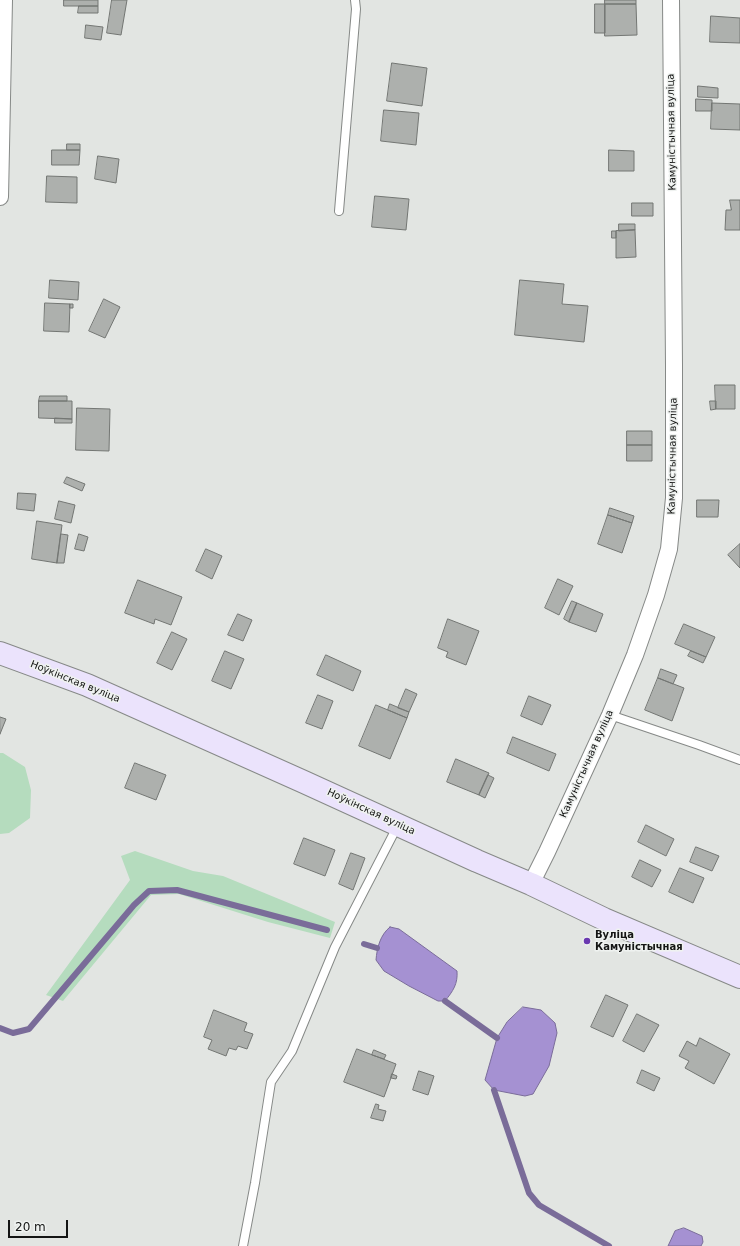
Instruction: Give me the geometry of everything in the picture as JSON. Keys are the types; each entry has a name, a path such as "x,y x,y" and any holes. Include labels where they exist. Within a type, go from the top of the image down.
{"main road":[{"name":"Ноўкінская вуліца","path":"0,653 87,685 531,884 604,919 740,977"}],"street":[{"path":"0,197 4,0"},
{"name":"Камуністычная вуліца","path":"531,884 610,715 635,655 656,595 669,549 674,498 671,0"}],"lane":[{"path":"339,211 356,9 355,0"},
{"path":"610,715 740,760"},
{"path":"243,1246 255,1183 271,1082 292,1051 335,947 398,825"}],"green space":[{"path":"0,753 3,753 25,767 31,790 30,818 9,833 0,834"},
{"path":"135,851 193,871 223,876 335,922 330,938 268,922 179,894 151,895 63,1001 46,995 130,880 121,856"}],"shaded area":[{"path":"390,927 399,929 457,971 457,980 445,1001 438,1001 384,971 376,960 376,955 381,938"},
{"path":"523,1007 541,1010 555,1023 557,1033 549,1066 533,1094 525,1096 494,1090 485,1080 497,1038 507,1022"},
{"path":"684,1228 702,1236 703,1242 701,1246 668,1246 675,1231"}],"building":[{"path":"64,0 98,0 98,6 64,6"},
{"path":"112,0 127,0 121,35 107,33"},
{"path":"605,0 636,0 636,4 605,4"},
{"path":"595,4 605,4 605,33 595,33"},
{"path":"605,4 636,4 637,35 605,36"},
{"path":"79,6 98,6 98,13 78,13"},
{"path":"711,16 740,18 740,43 710,42"},
{"path":"86,25 103,27 101,40 85,38"},
{"path":"392,63 427,68 422,106 387,101"},
{"path":"698,86 718,88 718,98 698,97"},
{"path":"696,99 712,100 712,111 696,111"},
{"path":"712,103 740,104 740,130 711,129"},
{"path":"384,110 419,113 416,145 381,141"},
{"path":"67,144 80,144 80,150 67,150"},
{"path":"52,150 80,150 79,165 52,165"},
{"path":"609,150 634,151 634,171 609,171"},
{"path":"98,156 119,159 116,183 95,179"},
{"path":"47,176 77,177 77,203 46,202"},
{"path":"375,196 409,199 406,230 372,227"},
{"path":"730,200 740,200 740,230 725,230 726,210 731,210"},
{"path":"632,203 653,203 653,216 632,216"},
{"path":"619,224 635,224 635,230 619,231"},
{"path":"635,230 636,257 616,258 616,231"},
{"path":"612,231 616,231 616,238 612,238"},
{"path":"50,280 79,282 78,300 49,298"},
{"path":"520,280 564,284 562,304 588,306 584,342 515,335"},
{"path":"104,299 120,307 105,338 89,331"},
{"path":"45,303 70,304 69,332 44,331"},
{"path":"70,304 73,304 73,308 70,308"},
{"path":"715,385 735,385 735,409 716,409"},
{"path":"40,396 67,396 67,401 39,401"},
{"path":"39,401 72,401 72,419 39,418"},
{"path":"710,401 716,401 716,409 711,410"},
{"path":"77,408 110,409 109,451 76,450"},
{"path":"55,418 72,419 72,423 55,423"},
{"path":"627,431 652,431 652,445 627,445"},
{"path":"627,445 652,445 652,461 627,461"},
{"path":"67,477 85,484 82,491 64,483"},
{"path":"18,493 36,494 34,511 17,509"},
{"path":"697,500 719,500 718,517 697,517"},
{"path":"59,501 75,505 71,523 55,519"},
{"path":"610,508 634,516 632,523 608,515"},
{"path":"608,515 632,523 622,553 598,544"},
{"path":"37,521 62,525 57,563 32,559"},
{"path":"61,534 68,535 64,563 57,563"},
{"path":"79,534 88,537 84,551 75,549"},
{"path":"740,544 740,568 728,555"},
{"path":"206,549 222,556 212,579 196,571"},
{"path":"558,579 573,586 559,615 545,608"},
{"path":"138,580 182,597 171,625 155,619 154,624 125,613"},
{"path":"572,601 577,603 569,622 564,619"},
{"path":"577,603 603,614 596,632 569,622"},
{"path":"238,614 252,620 243,641 228,635"},
{"path":"448,619 479,631 466,665 446,657 448,652 438,648"},
{"path":"684,624 715,637 706,657 675,644"},
{"path":"172,632 187,639 172,670 157,663"},
{"path":"225,651 244,659 231,689 212,681"},
{"path":"691,651 706,657 703,663 688,656"},
{"path":"326,655 361,671 353,691 317,675"},
{"path":"661,669 677,675 673,684 658,678"},
{"path":"658,678 684,688 672,721 645,710"},
{"path":"406,689 417,694 409,712 398,708"},
{"path":"318,695 333,701 322,729 306,723"},
{"path":"529,696 551,705 542,725 521,716"},
{"path":"390,704 409,712 407,718 388,710"},
{"path":"376,705 407,718 390,759 359,746"},
{"path":"0,717 6,719 0,734"},
{"path":"513,737 556,754 549,771 507,753"},
{"path":"456,759 489,773 479,795 447,782"},
{"path":"135,763 166,775 156,800 125,788"},
{"path":"488,775 494,778 485,798 479,795"},
{"path":"646,825 674,839 666,856 638,842"},
{"path":"304,838 335,850 325,876 294,864"},
{"path":"696,847 719,856 712,871 690,862"},
{"path":"351,853 365,858 353,890 339,884"},
{"path":"640,860 661,870 652,887 632,877"},
{"path":"680,868 704,878 693,903 669,892"},
{"path":"606,995 628,1005 613,1037 591,1027"},
{"path":"214,1010 247,1023 244,1031 253,1034 247,1049 238,1046 236,1050 229,1048 226,1056 208,1049 212,1040 204,1037"},
{"path":"637,1014 659,1025 644,1052 623,1041"},
{"path":"700,1038 730,1054 714,1084 685,1068 689,1061 679,1056 687,1041 696,1046"},
{"path":"357,1049 396,1064 384,1097 344,1082"},
{"path":"374,1050 386,1055 384,1059 372,1055"},
{"path":"642,1070 660,1078 654,1091 637,1083"},
{"path":"419,1071 434,1076 428,1095 413,1090"},
{"path":"392,1074 397,1076 396,1079 391,1078"},
{"path":"376,1104 379,1105 378,1109 386,1111 383,1121 371,1118"}],"waterway":[{"path":"0,1028 13,1033 29,1029 134,905 149,891 177,890 327,930"},
{"path":"364,944 377,948"},
{"path":"445,1001 497,1038"},
{"path":"494,1090 529,1193 539,1205 609,1246"}],"place":[{"name":"Вуліца Камуністычная","path":"587,941"}]}
